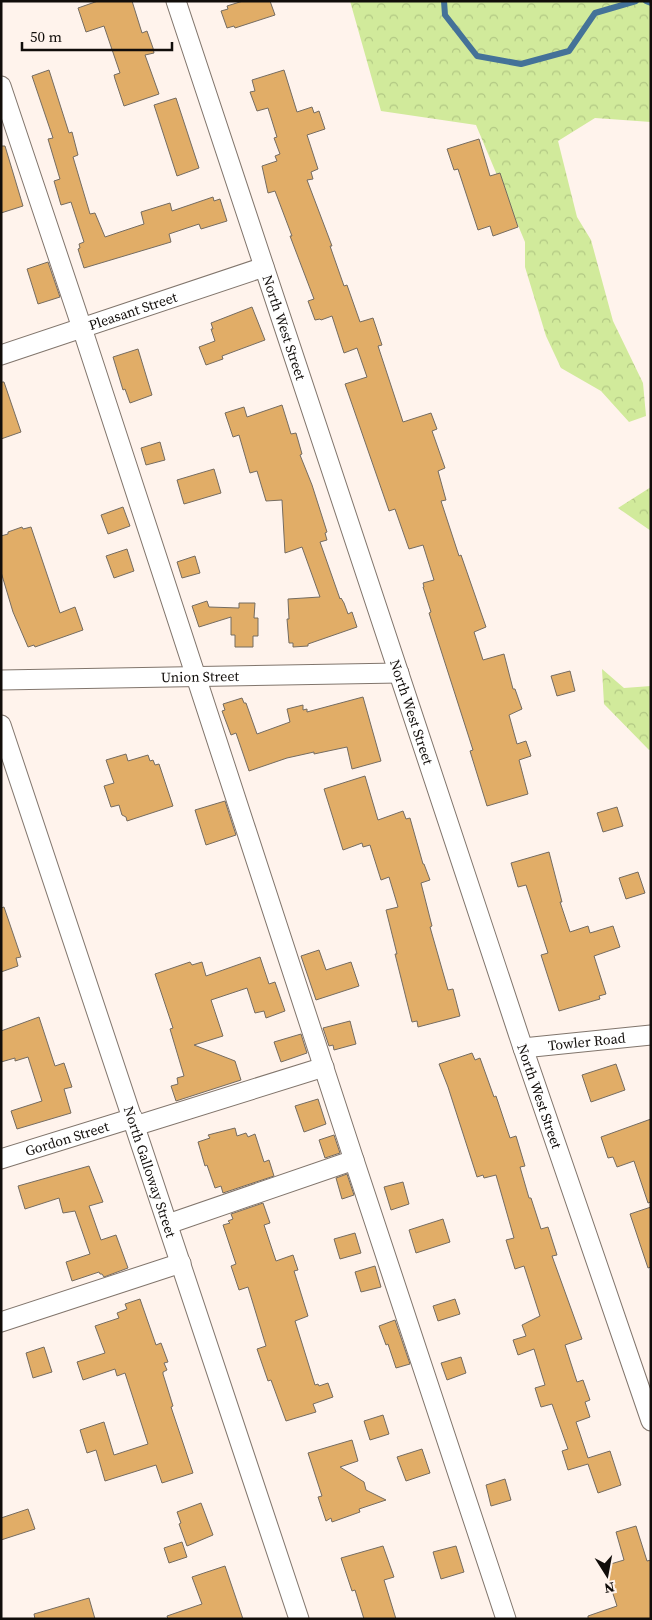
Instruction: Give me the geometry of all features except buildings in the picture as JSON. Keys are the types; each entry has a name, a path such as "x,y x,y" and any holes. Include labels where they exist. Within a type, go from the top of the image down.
{"street":[{"name":"North West Street","path":"176,1 523,1048 651,1422"},
{"path":"1,86 506,1619"},
{"name":"Pleasant Street","path":"1,355 264,267"},
{"name":"Union Street","path":"1,680 399,673"},
{"name":"North Galloway Street","path":"1,725 299,1619"},
{"name":"Towler Road","path":"523,1048 651,1035"},
{"name":"Gordon Street","path":"1,1159 324,1067"},
{"path":"168,1224 354,1160"},
{"path":"1,1322 181,1263"}],"green space":[{"path":"350,1 651,1 651,122 595,118 558,141 577,217 591,240 613,321 643,383 646,416 629,422 601,391 561,368 546,336 525,267 525,242 476,125 381,111"},
{"path":"651,487 651,531 618,508"},
{"path":"602,669 624,688 651,686 651,749 649,750 604,704"}],"waterway":[{"path":"444,1 445,15 477,56 521,64 569,51 595,13 636,1"},
{"path":"646,1 651,3"}]}
